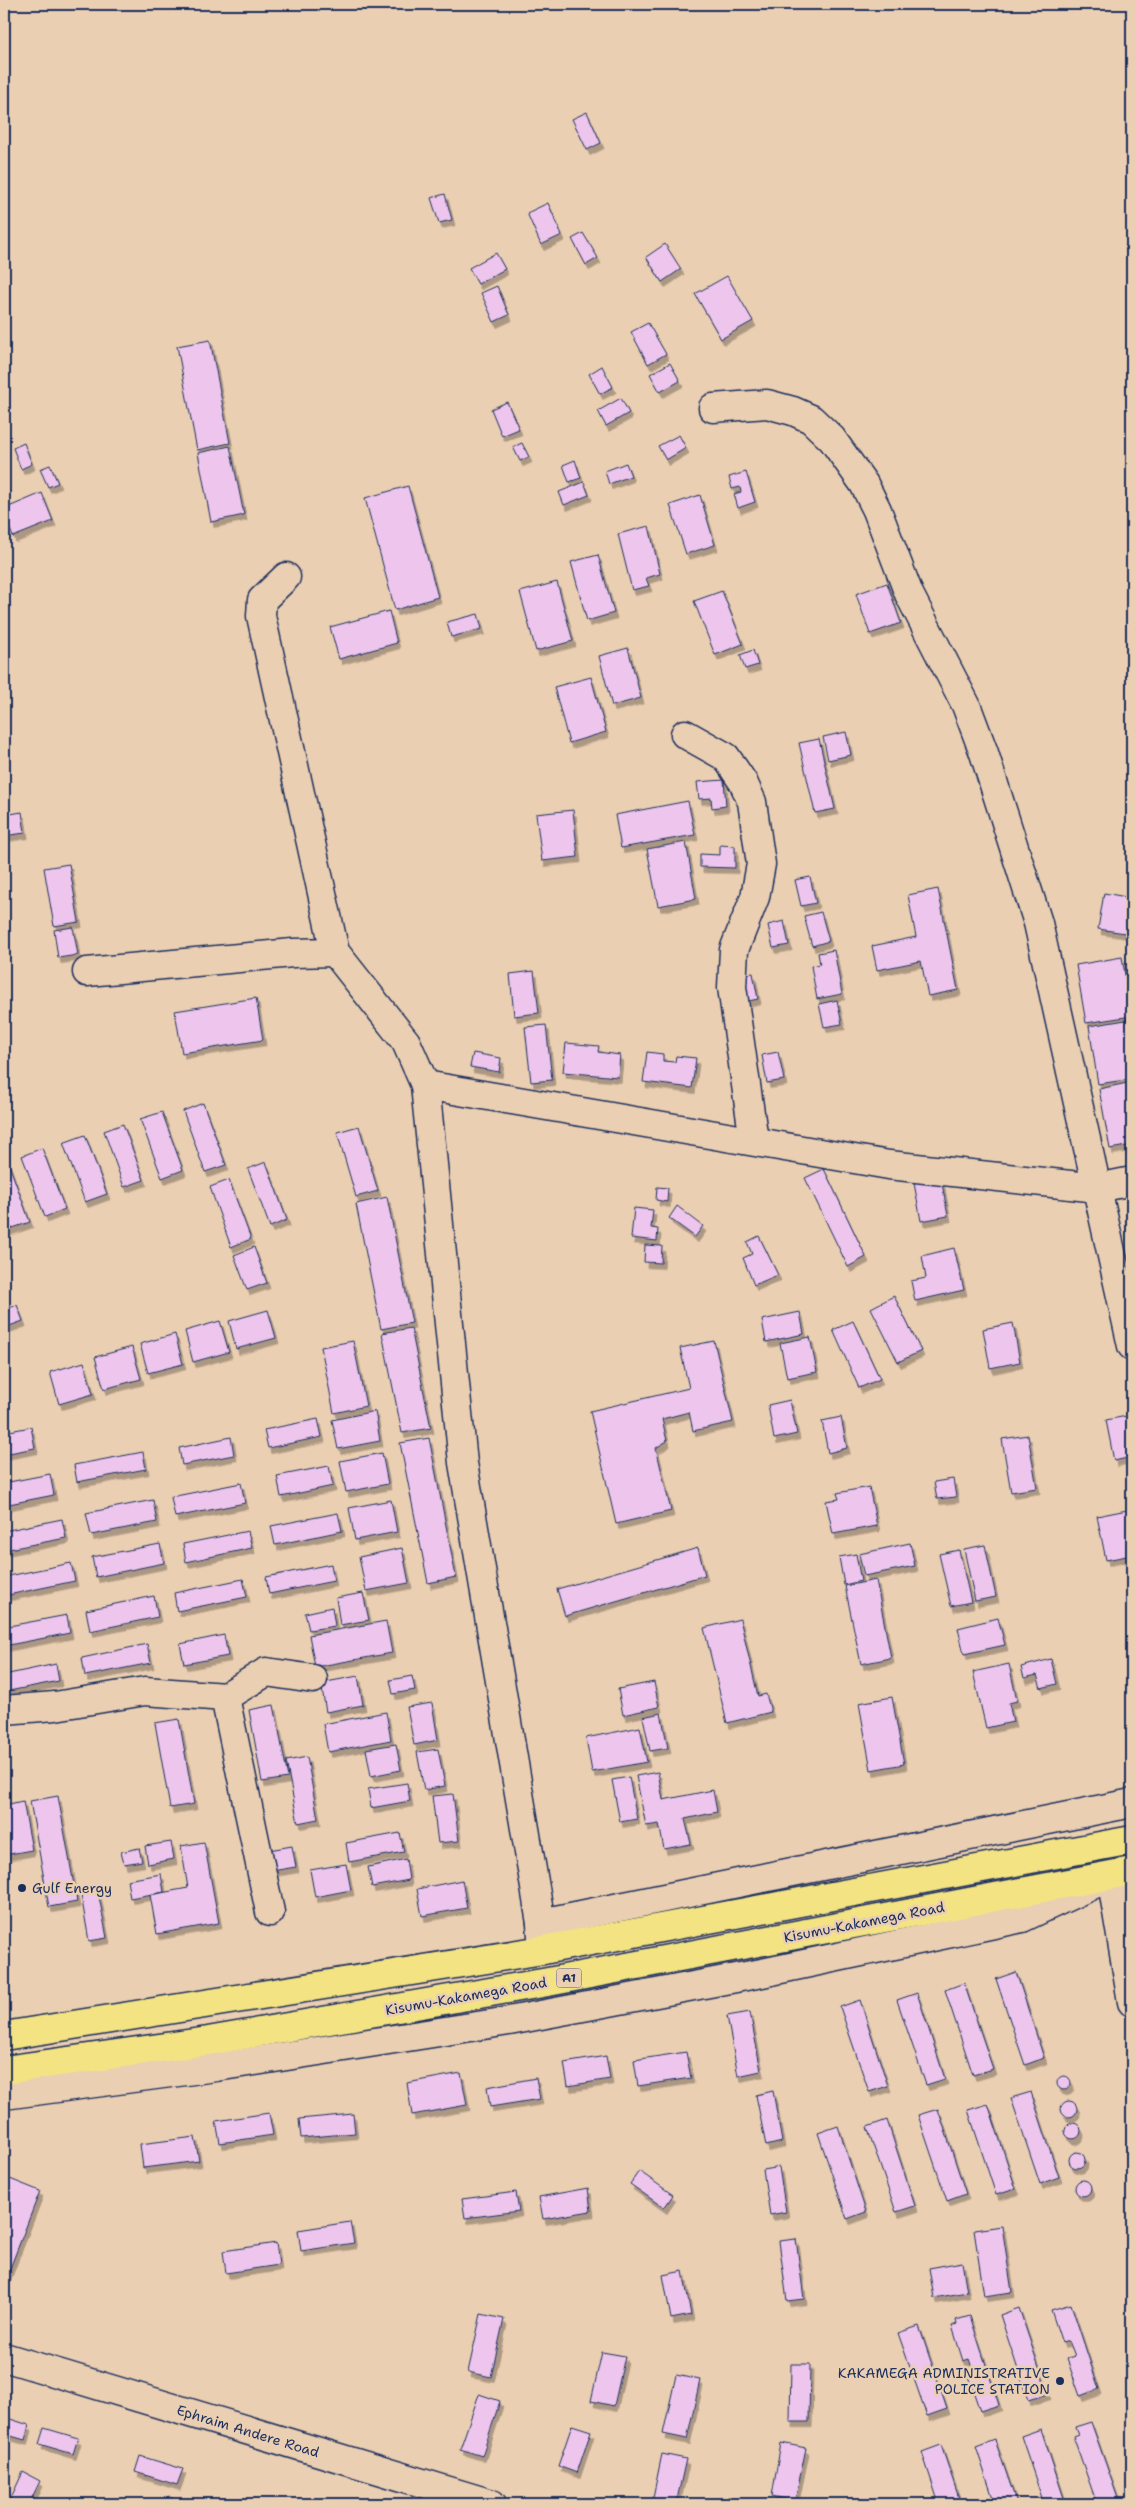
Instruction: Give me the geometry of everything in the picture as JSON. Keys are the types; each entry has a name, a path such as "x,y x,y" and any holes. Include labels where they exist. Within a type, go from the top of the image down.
{"highway":[{"name":"A1","path":"4,2036 543,1950 1132,1840"},
{"name":"Kisumu-Kakamega Road","path":"4,2070 208,2041 548,1982 1122,1874"}],"street":[{"path":"713,408 767,404 793,411 810,419 832,439 864,484 877,510 909,594 966,705 1001,804 1038,922 1132,1346"},
{"path":"286,577 262,600 261,616 335,952 406,1042 424,1084 463,1463 541,1924 543,1950"},
{"path":"685,734 726,757 743,782 752,802 761,864 756,897 734,950 732,987 754,1141"},
{"path":"87,972 293,953 335,952"},
{"path":"424,1084 889,1165 1098,1188 1132,1181"},
{"path":"4,1710 55,1706 145,1691 225,1697 266,1672 313,1679"},
{"path":"225,1697 270,1912"},
{"path":"541,1924 1132,1803"},
{"path":"4,2095 216,2067 500,2022 762,1973 1022,1918 1122,1874 1132,2002"},
{"name":"Ephraim Andere Road","path":"4,2357 492,2504"}],"building":[{"path":"587,112 601,143 587,150 572,119"},
{"path":"445,194 452,220 439,223 431,198"},
{"path":"548,203 562,235 541,245 527,213"},
{"path":"583,233 598,258 586,265 572,239"},
{"path":"665,244 681,269 662,282 646,257"},
{"path":"496,253 505,269 478,284 469,268"},
{"path":"727,276 753,321 721,339 695,294"},
{"path":"497,286 509,315 494,322 481,293"},
{"path":"648,323 666,354 648,364 631,332"},
{"path":"210,340 230,443 197,450 177,346"},
{"path":"670,363 680,381 660,392 650,374"},
{"path":"602,366 613,387 600,394 589,374"},
{"path":"621,398 629,413 606,426 598,411"},
{"path":"507,402 519,429 502,436 491,409"},
{"path":"679,435 686,448 666,460 658,446"},
{"path":"24,443 32,464 21,469 13,448"},
{"path":"522,443 529,457 520,461 513,447"},
{"path":"230,446 244,515 211,522 198,453"},
{"path":"575,460 581,478 569,482 563,465"},
{"path":"626,463 631,476 609,484 605,471"},
{"path":"50,465 58,483 48,487 40,469"},
{"path":"746,472 755,502 738,508 734,494 741,492 740,487 732,489 729,477"},
{"path":"584,482 589,495 564,505 559,492"},
{"path":"408,486 438,597 395,610 365,498"},
{"path":"42,493 53,521 13,537 4,514 4,509"},
{"path":"700,495 715,545 686,554 670,505"},
{"path":"649,526 660,574 646,578 649,586 632,590 618,534"},
{"path":"598,555 614,613 587,621 571,562"},
{"path":"557,582 573,641 536,651 520,592"},
{"path":"887,583 901,623 870,634 856,594"},
{"path":"722,591 743,644 715,655 694,601"},
{"path":"389,611 397,643 339,659 330,627"},
{"path":"478,614 482,629 451,637 447,622"},
{"path":"628,648 641,698 612,706 599,656"},
{"path":"753,650 758,665 745,669 740,655"},
{"path":"591,677 606,732 569,743 554,687"},
{"path":"846,732 851,755 828,760 823,737"},
{"path":"819,739 835,809 815,813 799,743"},
{"path":"724,780 726,806 712,808 711,798 699,799 697,782"},
{"path":"688,801 695,835 621,848 615,815"},
{"path":"573,810 578,857 542,861 536,814"},
{"path":"22,812 25,833 4,836 4,815"},
{"path":"686,842 696,899 658,906 647,849"},
{"path":"720,845 735,846 735,868 700,867 700,854 720,855"},
{"path":"69,864 79,922 54,926 44,868"},
{"path":"810,877 816,903 801,906 795,880"},
{"path":"938,889 958,990 928,996 921,961 877,970 872,946 916,937 908,895"},
{"path":"1104,893 1132,898 1132,934 1098,929"},
{"path":"821,912 829,941 812,946 804,916"},
{"path":"784,921 789,945 773,948 768,925"},
{"path":"73,927 78,955 58,958 54,930"},
{"path":"834,950 842,994 817,999 811,966 820,964 818,953"},
{"path":"1122,957 1132,1016 1086,1023 1076,965"},
{"path":"534,971 539,1013 514,1016 510,974"},
{"path":"753,973 758,999 744,1002 739,975"},
{"path":"256,998 263,1040 182,1053 175,1011"},
{"path":"837,1000 842,1024 824,1027 819,1004"},
{"path":"1132,1019 1132,1079 1098,1084 1089,1026"},
{"path":"546,1025 552,1080 531,1082 525,1027"},
{"path":"566,1043 599,1046 598,1052 620,1055 618,1077 563,1072"},
{"path":"647,1052 663,1054 663,1061 675,1062 676,1056 696,1058 692,1088 643,1082"},
{"path":"778,1052 784,1080 767,1083 762,1055"},
{"path":"473,1053 501,1058 499,1072 470,1067"},
{"path":"1132,1082 1132,1145 1110,1149 1099,1089"},
{"path":"203,1103 226,1165 205,1172 183,1111"},
{"path":"162,1112 183,1170 162,1178 140,1119"},
{"path":"123,1124 144,1180 124,1187 104,1131"},
{"path":"359,1126 378,1191 356,1197 337,1132"},
{"path":"85,1135 107,1194 85,1202 63,1143"},
{"path":"42,1148 65,1209 45,1217 22,1156"},
{"path":"8,1162 30,1222 7,1230 4,1221 4,1164"},
{"path":"266,1162 287,1220 270,1227 248,1169"},
{"path":"824,1169 866,1257 848,1267 805,1178"},
{"path":"941,1178 948,1216 921,1221 914,1183"},
{"path":"229,1180 251,1239 231,1247 210,1187"},
{"path":"657,1187 668,1188 667,1202 656,1200"},
{"path":"387,1197 412,1323 381,1329 356,1204"},
{"path":"677,1206 703,1226 695,1237 669,1218"},
{"path":"634,1208 653,1210 651,1228 658,1229 657,1241 631,1238"},
{"path":"759,1236 778,1275 754,1285 743,1258 752,1254 747,1242"},
{"path":"645,1245 662,1246 661,1263 644,1262"},
{"path":"254,1247 267,1283 247,1290 234,1255"},
{"path":"954,1248 964,1290 915,1301 911,1281 926,1278 922,1256"},
{"path":"894,1296 921,1351 898,1362 871,1308"},
{"path":"17,1305 23,1321 4,1328 4,1310"},
{"path":"268,1310 276,1338 236,1349 229,1321"},
{"path":"800,1312 804,1334 766,1342 762,1320"},
{"path":"220,1321 229,1352 193,1362 185,1331"},
{"path":"853,1321 880,1379 859,1388 833,1330"},
{"path":"1013,1323 1020,1362 990,1368 983,1329"},
{"path":"411,1328 431,1428 402,1433 382,1333"},
{"path":"175,1334 183,1364 148,1373 140,1344"},
{"path":"810,1337 817,1372 787,1378 780,1343"},
{"path":"353,1341 366,1406 334,1413 321,1347"},
{"path":"714,1341 733,1422 693,1431 689,1412 662,1419 667,1441 656,1448 671,1511 616,1524 590,1411 689,1388 680,1348"},
{"path":"132,1347 141,1379 104,1389 95,1357"},
{"path":"84,1362 93,1394 59,1404 50,1372"},
{"path":"790,1400 797,1434 774,1439 768,1405"},
{"path":"375,1411 380,1441 338,1449 332,1420"},
{"path":"1132,1415 1132,1457 1114,1461 1106,1420"},
{"path":"841,1417 847,1448 828,1453 822,1421"},
{"path":"318,1419 322,1437 268,1448 264,1430"},
{"path":"31,1427 35,1448 4,1454 4,1432"},
{"path":"1028,1435 1037,1488 1011,1492 1002,1439"},
{"path":"231,1437 234,1455 182,1465 179,1448"},
{"path":"429,1438 456,1577 428,1583 400,1443"},
{"path":"143,1452 146,1469 77,1482 74,1465"},
{"path":"382,1453 388,1484 346,1492 340,1461"},
{"path":"329,1466 333,1486 281,1497 277,1476"},
{"path":"50,1474 54,1495 4,1505 4,1483"},
{"path":"953,1479 956,1497 937,1499 934,1482"},
{"path":"241,1483 245,1503 175,1517 171,1497"},
{"path":"869,1487 877,1526 833,1534 826,1501 839,1499 837,1493"},
{"path":"153,1500 157,1522 91,1535 86,1513"},
{"path":"391,1500 397,1532 355,1540 349,1508"},
{"path":"1132,1509 1132,1555 1106,1560 1097,1516"},
{"path":"338,1513 342,1531 275,1545 271,1526"},
{"path":"62,1519 66,1538 4,1550 4,1531"},
{"path":"248,1531 252,1548 186,1562 183,1544"},
{"path":"910,1543 915,1566 864,1576 859,1554"},
{"path":"160,1544 164,1563 96,1577 92,1557"},
{"path":"985,1545 996,1597 975,1601 964,1549"},
{"path":"402,1548 409,1583 366,1591 359,1557"},
{"path":"698,1548 705,1575 565,1616 557,1589"},
{"path":"959,1550 971,1602 951,1606 939,1554"},
{"path":"856,1554 861,1581 844,1585 839,1557"},
{"path":"71,1563 75,1581 8,1595 4,1577"},
{"path":"331,1564 334,1581 269,1594 266,1577"},
{"path":"243,1579 247,1597 177,1611 174,1593"},
{"path":"876,1580 891,1658 861,1664 845,1586"},
{"path":"363,1593 369,1620 340,1625 336,1598"},
{"path":"154,1596 158,1617 90,1631 86,1610"},
{"path":"332,1607 335,1626 309,1630 305,1613"},
{"path":"67,1615 70,1633 4,1646 4,1627"},
{"path":"998,1618 1005,1645 964,1654 958,1628"},
{"path":"740,1619 758,1696 766,1694 771,1712 727,1723 704,1628"},
{"path":"386,1621 392,1653 315,1667 309,1635"},
{"path":"224,1635 228,1656 184,1664 180,1644"},
{"path":"147,1644 151,1663 85,1676 82,1658"},
{"path":"1051,1659 1057,1684 1041,1688 1037,1675 1024,1678 1021,1667"},
{"path":"56,1664 59,1681 4,1692 4,1675"},
{"path":"1009,1664 1017,1701 1009,1703 1013,1722 986,1728 973,1672"},
{"path":"358,1676 363,1705 326,1712 321,1683"},
{"path":"412,1676 415,1690 393,1694 390,1680"},
{"path":"654,1682 659,1707 623,1715 618,1689"},
{"path":"892,1697 904,1764 871,1770 859,1703"},
{"path":"432,1703 438,1740 414,1745 407,1707"},
{"path":"274,1705 288,1778 262,1782 249,1710"},
{"path":"386,1712 391,1740 328,1752 323,1724"},
{"path":"661,1713 668,1748 650,1751 643,1717"},
{"path":"179,1719 194,1804 170,1808 155,1723"},
{"path":"640,1727 647,1762 592,1772 586,1738"},
{"path":"396,1744 401,1770 371,1776 366,1749"},
{"path":"438,1749 445,1786 424,1790 417,1752"},
{"path":"307,1757 318,1819 298,1823 286,1761"},
{"path":"658,1772 663,1800 713,1790 717,1812 685,1819 691,1844 664,1849 659,1824 646,1826 636,1776"},
{"path":"629,1777 637,1819 620,1822 612,1780"},
{"path":"407,1783 410,1801 371,1808 368,1789"},
{"path":"453,1794 459,1841 438,1843 432,1796"},
{"path":"58,1796 77,1902 49,1907 30,1801"},
{"path":"23,1801 32,1850 4,1855 4,1805"},
{"path":"400,1833 404,1852 349,1862 346,1843"},
{"path":"171,1842 174,1859 148,1864 145,1846"},
{"path":"204,1842 219,1923 157,1934 150,1895 188,1888 181,1846"},
{"path":"292,1846 296,1867 272,1871 269,1850"},
{"path":"139,1848 142,1861 124,1864 121,1852"},
{"path":"406,1859 409,1880 372,1887 368,1867"},
{"path":"346,1864 351,1890 315,1897 310,1870"},
{"path":"161,1874 164,1892 130,1898 127,1880"},
{"path":"462,1880 467,1908 422,1916 417,1889"},
{"path":"97,1886 107,1938 89,1941 80,1889"},
{"path":"1016,1972 1044,2058 1025,2065 996,1979"},
{"path":"964,1983 993,2069 973,2075 945,1990"},
{"path":"917,1993 945,2079 926,2085 897,2000"},
{"path":"860,2000 888,2086 869,2092 840,2007"},
{"path":"750,2012 761,2071 738,2076 727,2016"},
{"path":"686,2052 691,2078 638,2086 634,2060"},
{"path":"606,2056 610,2079 568,2086 564,2063"},
{"path":"461,2073 467,2105 412,2115 407,2083"},
{"path":"1061,2076 1067,2076 1071,2083 1067,2090 1061,2090 1057,2086 1057,2080"},
{"path":"536,2078 540,2099 490,2107 487,2087"},
{"path":"773,2091 782,2142 766,2146 756,2095"},
{"path":"1031,2092 1059,2177 1040,2184 1011,2098"},
{"path":"1066,2101 1072,2101 1077,2106 1075,2115 1066,2117 1061,2112 1061,2106"},
{"path":"988,2104 1016,2189 996,2195 968,2110"},
{"path":"938,2109 966,2194 947,2201 918,2115"},
{"path":"269,2113 273,2135 220,2143 216,2121"},
{"path":"353,2114 355,2133 301,2138 299,2119"},
{"path":"887,2120 915,2206 896,2212 867,2127"},
{"path":"1073,2123 1081,2131 1073,2139 1065,2131"},
{"path":"838,2126 866,2212 847,2219 818,2133"},
{"path":"195,2137 199,2161 143,2168 140,2144"},
{"path":"1074,2152 1080,2152 1085,2157 1083,2166 1074,2168 1069,2163 1069,2157"},
{"path":"779,2167 786,2212 770,2215 763,2170"},
{"path":"639,2171 673,2195 664,2208 630,2184"},
{"path":"10,2179 40,2191 4,2284 4,2195"},
{"path":"1080,2180 1086,2180 1091,2185 1089,2194 1080,2196 1075,2191 1075,2185"},
{"path":"588,2188 591,2211 543,2219 539,2197"},
{"path":"516,2192 519,2211 465,2218 462,2199"},
{"path":"350,2222 354,2243 301,2251 298,2230"},
{"path":"1002,2226 1012,2292 984,2296 974,2230"},
{"path":"796,2239 804,2299 787,2301 779,2241"},
{"path":"276,2243 279,2265 226,2273 223,2251"},
{"path":"962,2262 967,2292 934,2298 929,2268"},
{"path":"683,2271 691,2315 671,2319 663,2275"},
{"path":"1071,2304 1099,2389 1080,2396 1067,2359 1075,2356 1069,2341 1062,2343 1051,2310"},
{"path":"1019,2308 1048,2394 1028,2400 1000,2315"},
{"path":"481,2314 504,2319 491,2377 468,2372"},
{"path":"970,2316 999,2405 980,2411 968,2376 974,2374 969,2359 963,2361 952,2326 957,2324 956,2320"},
{"path":"919,2326 947,2409 927,2416 898,2333"},
{"path":"602,2352 625,2356 614,2406 591,2401"},
{"path":"791,2364 810,2364 809,2422 790,2422"},
{"path":"676,2375 700,2380 687,2439 663,2434"},
{"path":"479,2394 500,2401 482,2456 460,2449"},
{"path":"4,2417 29,2425 25,2440 4,2434"},
{"path":"1091,2422 1120,2504 1097,2504 1073,2436 1078,2434 1075,2427"},
{"path":"572,2425 591,2431 577,2473 558,2466"},
{"path":"44,2428 78,2438 73,2454 39,2444"},
{"path":"1041,2429 1066,2504 1044,2504 1021,2436"},
{"path":"995,2440 1017,2504 995,2504 976,2447"},
{"path":"781,2443 806,2448 795,2501 772,2496"},
{"path":"941,2445 961,2504 939,2504 922,2452"},
{"path":"662,2454 686,2459 676,2504 652,2502"},
{"path":"140,2456 183,2469 177,2485 135,2472"},
{"path":"23,2472 40,2481 29,2504 8,2504"},
{"path":"169,2497 186,2503 166,2504"}],"place":[{"name":"Gulf Energy","path":"22,1888"},
{"name":"KAKAMEGA ADMINISTRATIVE POLICE STATION","path":"1060,2381"}]}
